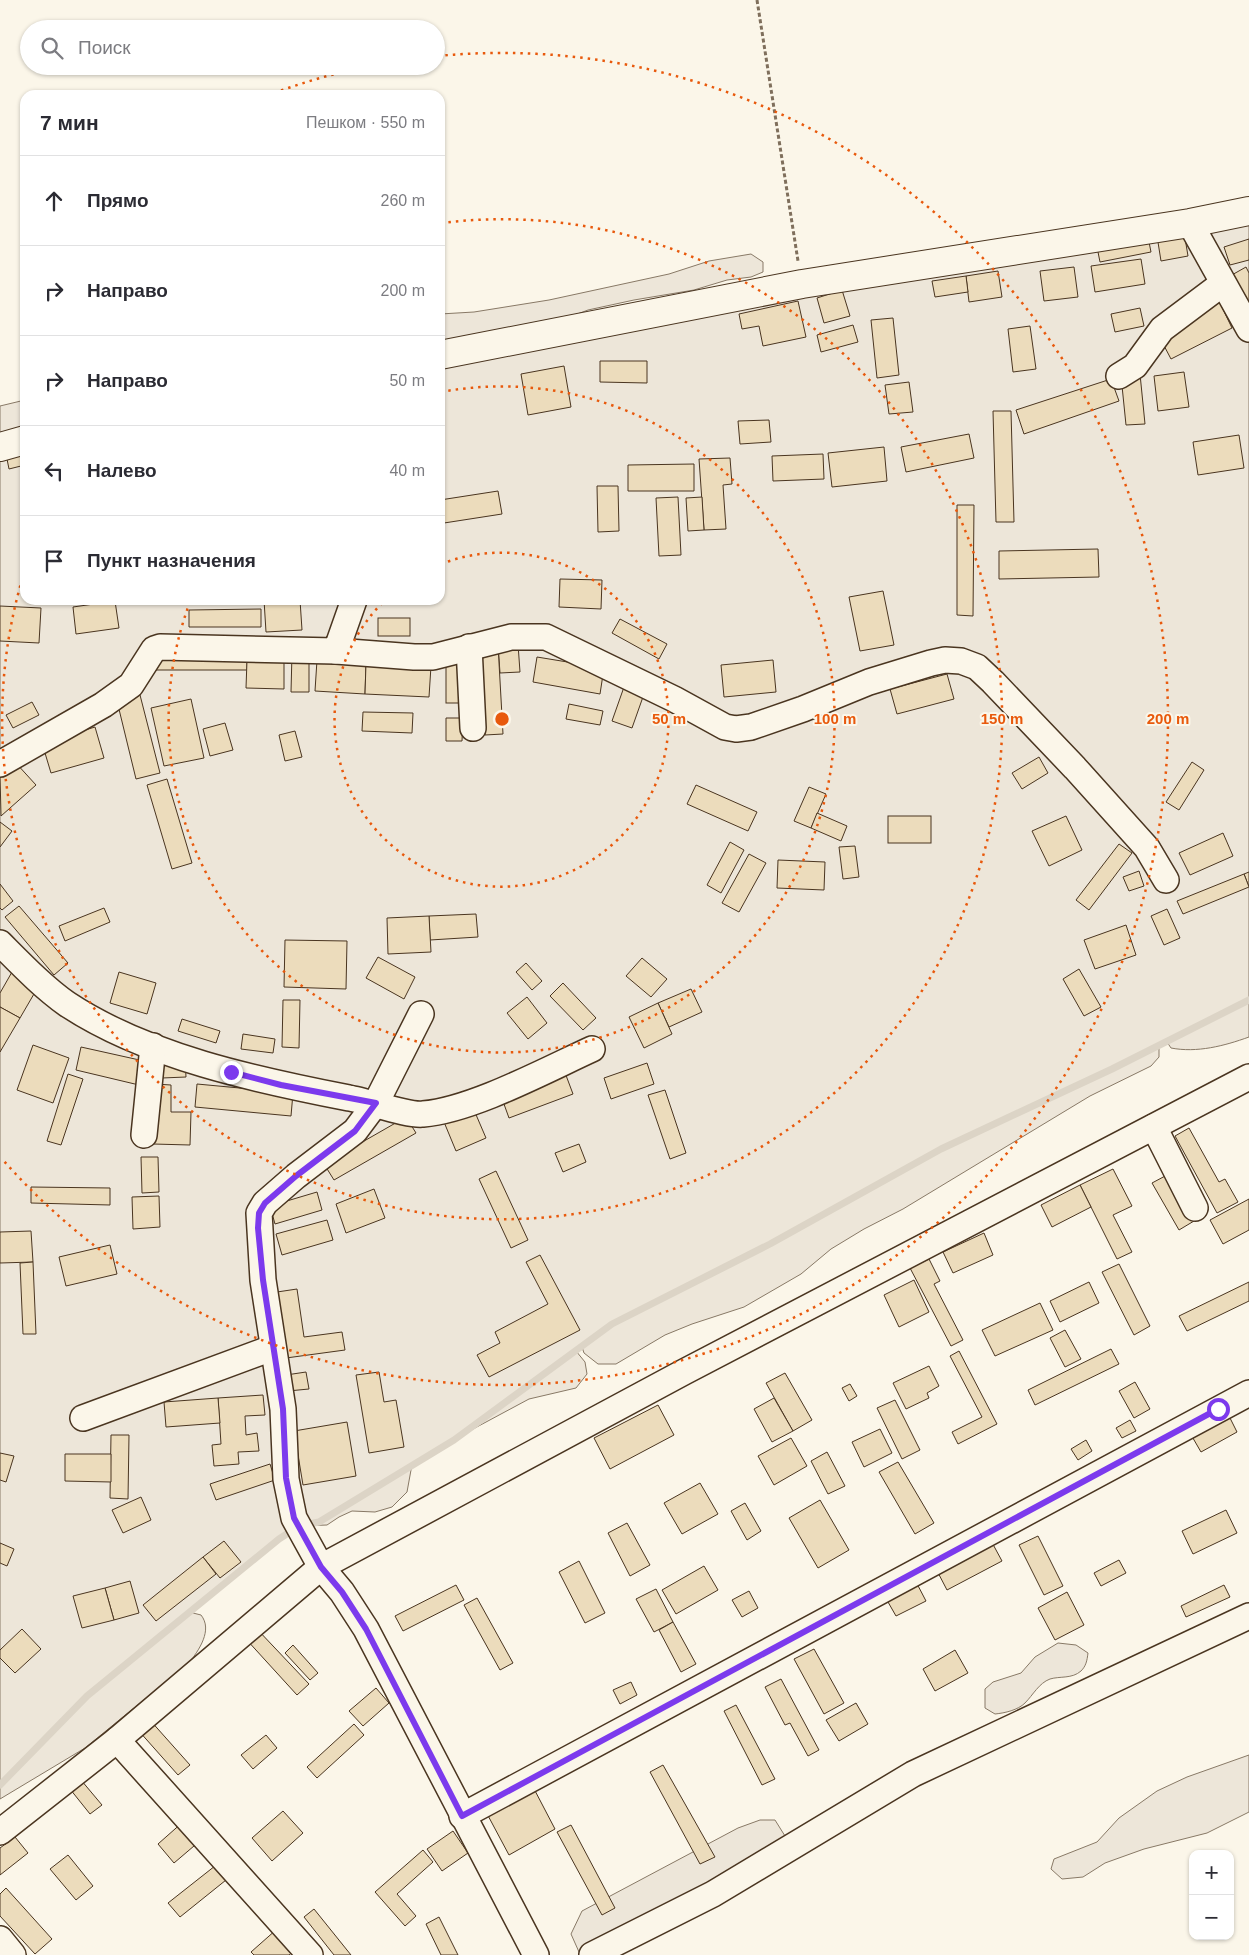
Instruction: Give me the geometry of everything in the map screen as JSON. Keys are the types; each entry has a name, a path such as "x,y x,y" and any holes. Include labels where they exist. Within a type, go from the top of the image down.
{"main road":[{"path":"445,354 802,284 1190,223 1249,211"},
{"path":"0,447 20,441"}],"street":[{"path":"1190,223 1222,284 1249,329"},
{"path":"1119,376 1135,366 1162,329 1222,284"},
{"path":"336,651 352,605"},
{"path":"0,764 103,705 131,685 154,649 160,647 336,651 433,657 511,637 546,637 674,699 725,727 736,729 751,727 803,710 868,682 931,663 945,660 961,661 977,667 1068,761 1147,848 1166,880"},
{"path":"469,647 473,728"},
{"path":"0,943 24,967 66,1003 98,1023 153,1046 231,1072 273,1083 376,1103 412,1113 433,1112 473,1102 592,1049"},
{"path":"421,1014 376,1103 355,1131 296,1176 265,1203 259,1213 263,1280 272,1348 283,1409 286,1478 294,1518 317,1561 342,1592 366,1629 536,1955"},
{"path":"144,1135 153,1046"},
{"path":"0,1832 117,1740 317,1561 1249,1077"},
{"path":"1154,1127 1195,1208"},
{"path":"83,1418 272,1348"},
{"path":"462,1816 1249,1393"},
{"path":"592,1955 713,1894 913,1774 1249,1616"},
{"path":"117,1740 310,1955"},
{"path":"0,1939 13,1955"}],"path":[{"path":"757,0 802,284"}],"shaded area":[{"path":"1249,202 1249,1037 1220,1046 1191,1050 1171,1048 1167,1042 1159,1046 1159,1057 1151,1066 1090,1096 903,1209 864,1229 831,1249 801,1274 744,1307 665,1335 616,1364 598,1364 584,1353 582,1347 576,1351 585,1362 587,1374 576,1388 529,1399 460,1436 418,1462 411,1470 407,1492 392,1507 375,1512 352,1511 327,1525 299,1526 279,1539 189,1612 201,1615 206,1627 203,1640 189,1663 85,1748 0,1799 0,406 20,401 20,605 445,605 445,355"},
{"path":"751,254 763,262 763,272 751,277 727,280 694,290 588,310 559,321 445,346 445,314 474,312 549,300 669,274 709,261"},
{"path":"1058,1643 1076,1645 1088,1653 1086,1663 1081,1671 1074,1675 1046,1681 1039,1686 1025,1703 1015,1709 995,1714 985,1708 985,1689 993,1682 1021,1673 1035,1657"},
{"path":"1249,1755 1249,1812 1207,1833 1144,1849 1105,1863 1083,1877 1062,1879 1051,1869 1054,1859 1097,1842 1119,1818 1157,1791 1187,1777"},
{"path":"760,1820 775,1820 785,1836 782,1843 595,1951 579,1952 571,1934 582,1911 738,1828"}],"building":[{"path":"1184,232 1188,256 1161,261 1157,236"},
{"path":"1148,237 1151,252 1100,262 1097,247"},
{"path":"1249,239 1249,260 1230,265 1224,247"},
{"path":"1141,259 1145,284 1095,292 1091,266"},
{"path":"1074,267 1078,297 1044,301 1040,271"},
{"path":"1246,267 1249,273 1249,308 1230,276"},
{"path":"998,271 1002,297 969,302 966,276"},
{"path":"966,276 968,292 935,297 932,281"},
{"path":"842,290 850,316 824,323 817,298"},
{"path":"798,301 806,337 763,346 759,326 742,329 739,314"},
{"path":"1219,301 1232,328 1171,359 1160,338"},
{"path":"1140,308 1144,326 1115,332 1111,314"},
{"path":"893,318 899,375 877,378 871,320"},
{"path":"853,325 858,342 821,352 817,335"},
{"path":"1030,326 1036,369 1013,372 1008,329"},
{"path":"600,361 647,361 647,383 600,382"},
{"path":"564,366 571,407 528,415 521,374"},
{"path":"1184,372 1189,407 1158,411 1154,376"},
{"path":"1140,374 1145,424 1126,425 1121,376"},
{"path":"1111,379 1119,401 1024,434 1016,410"},
{"path":"909,382 913,412 889,414 885,385"},
{"path":"993,411 1011,411 1014,522 996,522"},
{"path":"769,420 771,442 740,444 738,421"},
{"path":"969,434 974,458 906,472 901,447"},
{"path":"1239,435 1244,468 1198,475 1193,442"},
{"path":"884,447 887,481 832,487 828,453"},
{"path":"20,451 20,466 9,469 6,454"},
{"path":"823,454 824,479 773,481 772,456"},
{"path":"730,458 732,484 723,485 726,529 704,530 699,459"},
{"path":"694,464 694,491 628,491 628,465"},
{"path":"597,486 618,486 619,531 598,532"},
{"path":"498,491 502,514 445,523 445,499"},
{"path":"678,497 681,555 659,556 656,498"},
{"path":"702,497 704,530 688,531 686,498"},
{"path":"957,505 974,505 973,616 957,615"},
{"path":"1098,549 1099,577 999,579 999,551"},
{"path":"560,579 602,580 601,609 559,607"},
{"path":"883,591 894,645 860,651 849,597"},
{"path":"116,605 119,628 76,634 73,607"},
{"path":"264,605 300,605 302,630 266,632"},
{"path":"0,606 41,608 39,643 0,641"},
{"path":"261,609 261,627 189,627 189,610"},
{"path":"378,618 410,618 410,636 378,636"},
{"path":"620,619 667,644 659,659 612,633"},
{"path":"518,644 520,672 500,673 498,645"},
{"path":"498,645 503,734 485,735 480,646"},
{"path":"156,650 247,651 247,670 156,670"},
{"path":"292,653 309,653 309,692 291,692"},
{"path":"537,657 604,668 600,694 533,682"},
{"path":"247,660 284,661 284,689 246,688"},
{"path":"317,660 366,663 365,694 315,691"},
{"path":"773,660 776,692 724,697 721,665"},
{"path":"446,661 463,661 463,703 446,703"},
{"path":"366,663 431,666 429,697 365,694"},
{"path":"947,674 954,699 897,714 890,689"},
{"path":"624,687 644,694 632,728 612,721"},
{"path":"140,695 160,773 136,779 117,701"},
{"path":"191,699 204,758 164,766 151,708"},
{"path":"32,702 39,715 13,728 6,715"},
{"path":"569,704 603,711 600,725 566,719"},
{"path":"363,712 413,713 412,733 362,731"},
{"path":"446,718 463,718 462,741 446,741"},
{"path":"225,723 233,750 210,756 203,729"},
{"path":"95,727 104,758 51,773 42,743"},
{"path":"295,731 302,757 285,761 279,735"},
{"path":"1039,757 1048,773 1022,789 1012,773"},
{"path":"15,762 36,785 1,816 0,775"},
{"path":"1192,762 1204,770 1179,810 1166,802"},
{"path":"167,779 192,863 172,869 147,785"},
{"path":"696,785 757,812 748,831 687,804"},
{"path":"809,787 826,794 811,828 794,821"},
{"path":"817,813 847,826 841,841 811,828"},
{"path":"888,816 931,816 931,843 888,843"},
{"path":"1066,816 1082,850 1049,866 1032,831"},
{"path":"0,822 12,831 0,847"},
{"path":"1223,833 1233,856 1190,875 1179,853"},
{"path":"730,842 744,850 721,893 707,885"},
{"path":"1119,844 1132,853 1089,910 1076,900"},
{"path":"855,846 859,877 843,879 839,847"},
{"path":"749,854 766,863 739,912 722,903"},
{"path":"778,860 825,862 824,890 777,888"},
{"path":"1139,871 1144,886 1129,891 1123,877"},
{"path":"1249,872 1249,887 1244,874"},
{"path":"1244,874 1249,887 1183,914 1177,901"},
{"path":"0,884 13,901 2,910 0,908"},
{"path":"19,906 68,963 54,975 5,917"},
{"path":"104,908 110,922 65,941 59,926"},
{"path":"1167,909 1180,938 1164,945 1151,916"},
{"path":"476,914 478,937 430,940 429,916"},
{"path":"429,916 431,952 388,954 387,918"},
{"path":"1126,925 1136,955 1095,969 1084,940"},
{"path":"285,940 347,941 346,989 284,987"},
{"path":"378,957 415,977 404,999 366,978"},
{"path":"642,958 667,979 651,997 626,976"},
{"path":"526,963 542,981 532,990 516,972"},
{"path":"1079,969 1101,1007 1084,1016 1063,979"},
{"path":"12,972 38,987 20,1018 0,1007 0,993"},
{"path":"119,972 156,983 147,1014 110,1003"},
{"path":"563,983 596,1018 583,1030 550,996"},
{"path":"691,989 702,1012 669,1027 658,1003"},
{"path":"527,997 547,1023 528,1039 507,1013"},
{"path":"283,1000 300,1000 299,1048 282,1047"},
{"path":"658,1003 672,1034 644,1048 629,1017"},
{"path":"0,1007 20,1018 0,1052"},
{"path":"182,1019 220,1031 216,1043 178,1031"},
{"path":"243,1034 275,1039 273,1053 241,1049"},
{"path":"33,1045 69,1058 53,1103 17,1090"},
{"path":"81,1047 144,1061 139,1085 76,1070"},
{"path":"185,1059 186,1077 162,1078 161,1060"},
{"path":"647,1063 654,1084 611,1099 604,1078"},
{"path":"564,1070 573,1094 509,1118 500,1093"},
{"path":"68,1074 83,1079 61,1145 47,1141"},
{"path":"155,1084 171,1085 171,1112 191,1112 190,1145 153,1144"},
{"path":"197,1084 293,1093 291,1116 195,1107"},
{"path":"665,1090 686,1153 670,1159 648,1095"},
{"path":"474,1110 486,1138 456,1151 444,1122"},
{"path":"406,1117 416,1133 334,1180 324,1164"},
{"path":"1189,1128 1219,1182 1225,1179 1238,1202 1217,1213 1175,1136"},
{"path":"579,1144 586,1162 563,1172 555,1153"},
{"path":"141,1157 158,1157 159,1192 142,1193"},
{"path":"1113,1169 1132,1206 1113,1215 1132,1252 1117,1259 1080,1185"},
{"path":"496,1171 528,1240 511,1248 479,1179"},
{"path":"1167,1175 1194,1221 1179,1230 1152,1183"},
{"path":"1080,1185 1091,1207 1052,1227 1041,1205"},
{"path":"31,1187 110,1188 110,1205 31,1203"},
{"path":"374,1189 385,1218 346,1233 336,1204"},
{"path":"317,1192 322,1210 275,1224 270,1206"},
{"path":"159,1196 160,1227 133,1229 132,1197"},
{"path":"1249,1199 1249,1230 1223,1244 1210,1220"},
{"path":"327,1220 333,1240 282,1255 276,1234"},
{"path":"31,1231 33,1262 0,1263 0,1232"},
{"path":"984,1233 993,1255 953,1273 943,1252"},
{"path":"110,1245 117,1274 66,1286 59,1257"},
{"path":"540,1255 580,1330 489,1377 477,1355 500,1343 495,1332 548,1304 526,1262"},
{"path":"929,1259 940,1281 934,1284 963,1340 951,1346 910,1268"},
{"path":"33,1262 36,1334 23,1334 20,1263"},
{"path":"1119,1264 1150,1326 1134,1335 1102,1272"},
{"path":"914,1280 929,1312 899,1327 884,1295"},
{"path":"1089,1282 1099,1303 1060,1322 1050,1301"},
{"path":"1249,1282 1249,1301 1187,1331 1179,1316"},
{"path":"297,1289 304,1337 342,1332 345,1350 286,1358 277,1292"},
{"path":"1040,1303 1053,1330 995,1356 982,1330"},
{"path":"1065,1330 1081,1359 1065,1367 1050,1338"},
{"path":"1111,1349 1119,1364 1035,1405 1028,1390"},
{"path":"959,1351 997,1424 958,1444 952,1432 982,1417 950,1356"},
{"path":"929,1366 939,1386 927,1393 929,1398 906,1409 893,1383"},
{"path":"306,1372 309,1389 288,1391 286,1375"},
{"path":"379,1372 384,1402 396,1400 404,1447 369,1453 356,1375"},
{"path":"785,1373 812,1420 793,1431 766,1383"},
{"path":"1135,1382 1150,1409 1134,1418 1119,1391"},
{"path":"850,1384 857,1396 849,1401 842,1388"},
{"path":"263,1395 265,1415 245,1416 246,1435 257,1433 259,1451 238,1452 239,1464 214,1466 212,1445 221,1444 218,1398"},
{"path":"218,1398 220,1423 166,1427 164,1402"},
{"path":"774,1398 793,1431 772,1442 754,1409"},
{"path":"895,1400 920,1450 902,1459 877,1408"},
{"path":"658,1405 674,1435 610,1469 594,1438"},
{"path":"1227,1412 1237,1432 1201,1452 1190,1433"},
{"path":"1130,1420 1136,1431 1122,1438 1116,1428"},
{"path":"347,1422 356,1476 303,1485 294,1431"},
{"path":"880,1429 892,1453 864,1467 852,1442"},
{"path":"111,1435 129,1435 128,1499 110,1498"},
{"path":"791,1438 807,1466 774,1485 758,1456"},
{"path":"1086,1440 1092,1451 1078,1460 1071,1449"},
{"path":"827,1452 845,1486 828,1494 811,1461"},
{"path":"0,1453 14,1456 6,1482 0,1480"},
{"path":"65,1454 111,1454 111,1482 65,1481"},
{"path":"898,1462 934,1523 915,1534 879,1472"},
{"path":"270,1464 275,1480 216,1500 210,1484"},
{"path":"700,1483 718,1514 682,1534 664,1503"},
{"path":"141,1497 151,1520 123,1533 112,1510"},
{"path":"820,1500 849,1550 818,1568 789,1518"},
{"path":"745,1503 761,1531 747,1540 731,1511"},
{"path":"1226,1510 1237,1533 1193,1554 1182,1531"},
{"path":"627,1523 650,1565 630,1576 608,1533"},
{"path":"1038,1536 1063,1586 1044,1595 1019,1545"},
{"path":"989,1537 1002,1561 947,1590 934,1565"},
{"path":"224,1541 241,1562 220,1578 203,1557"},
{"path":"0,1543 14,1549 7,1566 0,1563"},
{"path":"203,1557 216,1574 156,1621 143,1605"},
{"path":"1119,1560 1126,1573 1101,1586 1094,1573"},
{"path":"579,1561 605,1613 585,1623 559,1572"},
{"path":"704,1566 718,1590 676,1614 662,1590"},
{"path":"914,1578 926,1601 896,1616 884,1595"},
{"path":"130,1581 139,1613 114,1620 105,1588"},
{"path":"456,1585 464,1600 403,1631 395,1616"},
{"path":"1224,1585 1230,1597 1186,1617 1181,1606"},
{"path":"105,1588 114,1620 82,1628 73,1596"},
{"path":"656,1589 673,1622 654,1632 636,1599"},
{"path":"749,1591 758,1608 742,1617 732,1600"},
{"path":"1067,1592 1084,1625 1055,1640 1038,1608"},
{"path":"477,1598 513,1663 500,1670 464,1605"},
{"path":"673,1622 696,1664 681,1672 659,1630"},
{"path":"256,1628 309,1684 297,1695 245,1638"},
{"path":"22,1629 41,1649 15,1673 0,1658 0,1650"},
{"path":"293,1645 318,1673 310,1680 285,1653"},
{"path":"814,1649 844,1703 824,1714 794,1659"},
{"path":"955,1650 968,1673 935,1691 923,1669"},
{"path":"781,1679 819,1750 808,1756 790,1723 785,1725 765,1687"},
{"path":"631,1682 637,1695 620,1704 613,1690"},
{"path":"376,1688 389,1703 363,1726 349,1711"},
{"path":"856,1703 868,1724 839,1741 826,1720"},
{"path":"736,1705 775,1779 762,1785 724,1711"},
{"path":"149,1719 190,1765 178,1775 138,1730"},
{"path":"354,1724 364,1735 317,1778 307,1767"},
{"path":"266,1735 277,1748 253,1769 241,1755"},
{"path":"663,1765 715,1857 700,1864 650,1772"},
{"path":"81,1780 102,1805 90,1814 70,1789"},
{"path":"532,1785 555,1829 509,1855 485,1810"},
{"path":"283,1811 303,1833 272,1861 252,1838"},
{"path":"184,1821 201,1840 174,1863 158,1844"},
{"path":"571,1825 615,1908 602,1915 557,1832"},
{"path":"453,1831 468,1853 442,1871 427,1849"},
{"path":"15,1837 28,1853 0,1875 0,1848"},
{"path":"423,1850 433,1862 397,1894 416,1916 405,1926 375,1892"},
{"path":"68,1855 93,1886 76,1900 50,1869"},
{"path":"220,1862 231,1876 180,1917 168,1903"},
{"path":"6,1888 52,1939 35,1954 0,1916 0,1894"},
{"path":"314,1909 351,1955 334,1955 304,1917"},
{"path":"439,1917 458,1955 441,1955 426,1924"},
{"path":"277,1929 295,1950 289,1955 254,1955 251,1952"}],"waterway":[{"path":"0,1785 87,1696 279,1539 299,1526 319,1522 454,1440 612,1324 770,1244 941,1149 1112,1069 1249,1000"}],"route":[{"path":"231,1072 281,1085 376,1103 355,1131 296,1176 265,1203 259,1213 258,1228 263,1280 272,1348 283,1409 286,1478 294,1518 321,1567 342,1592 366,1629 462,1816 1218,1409"}]}
